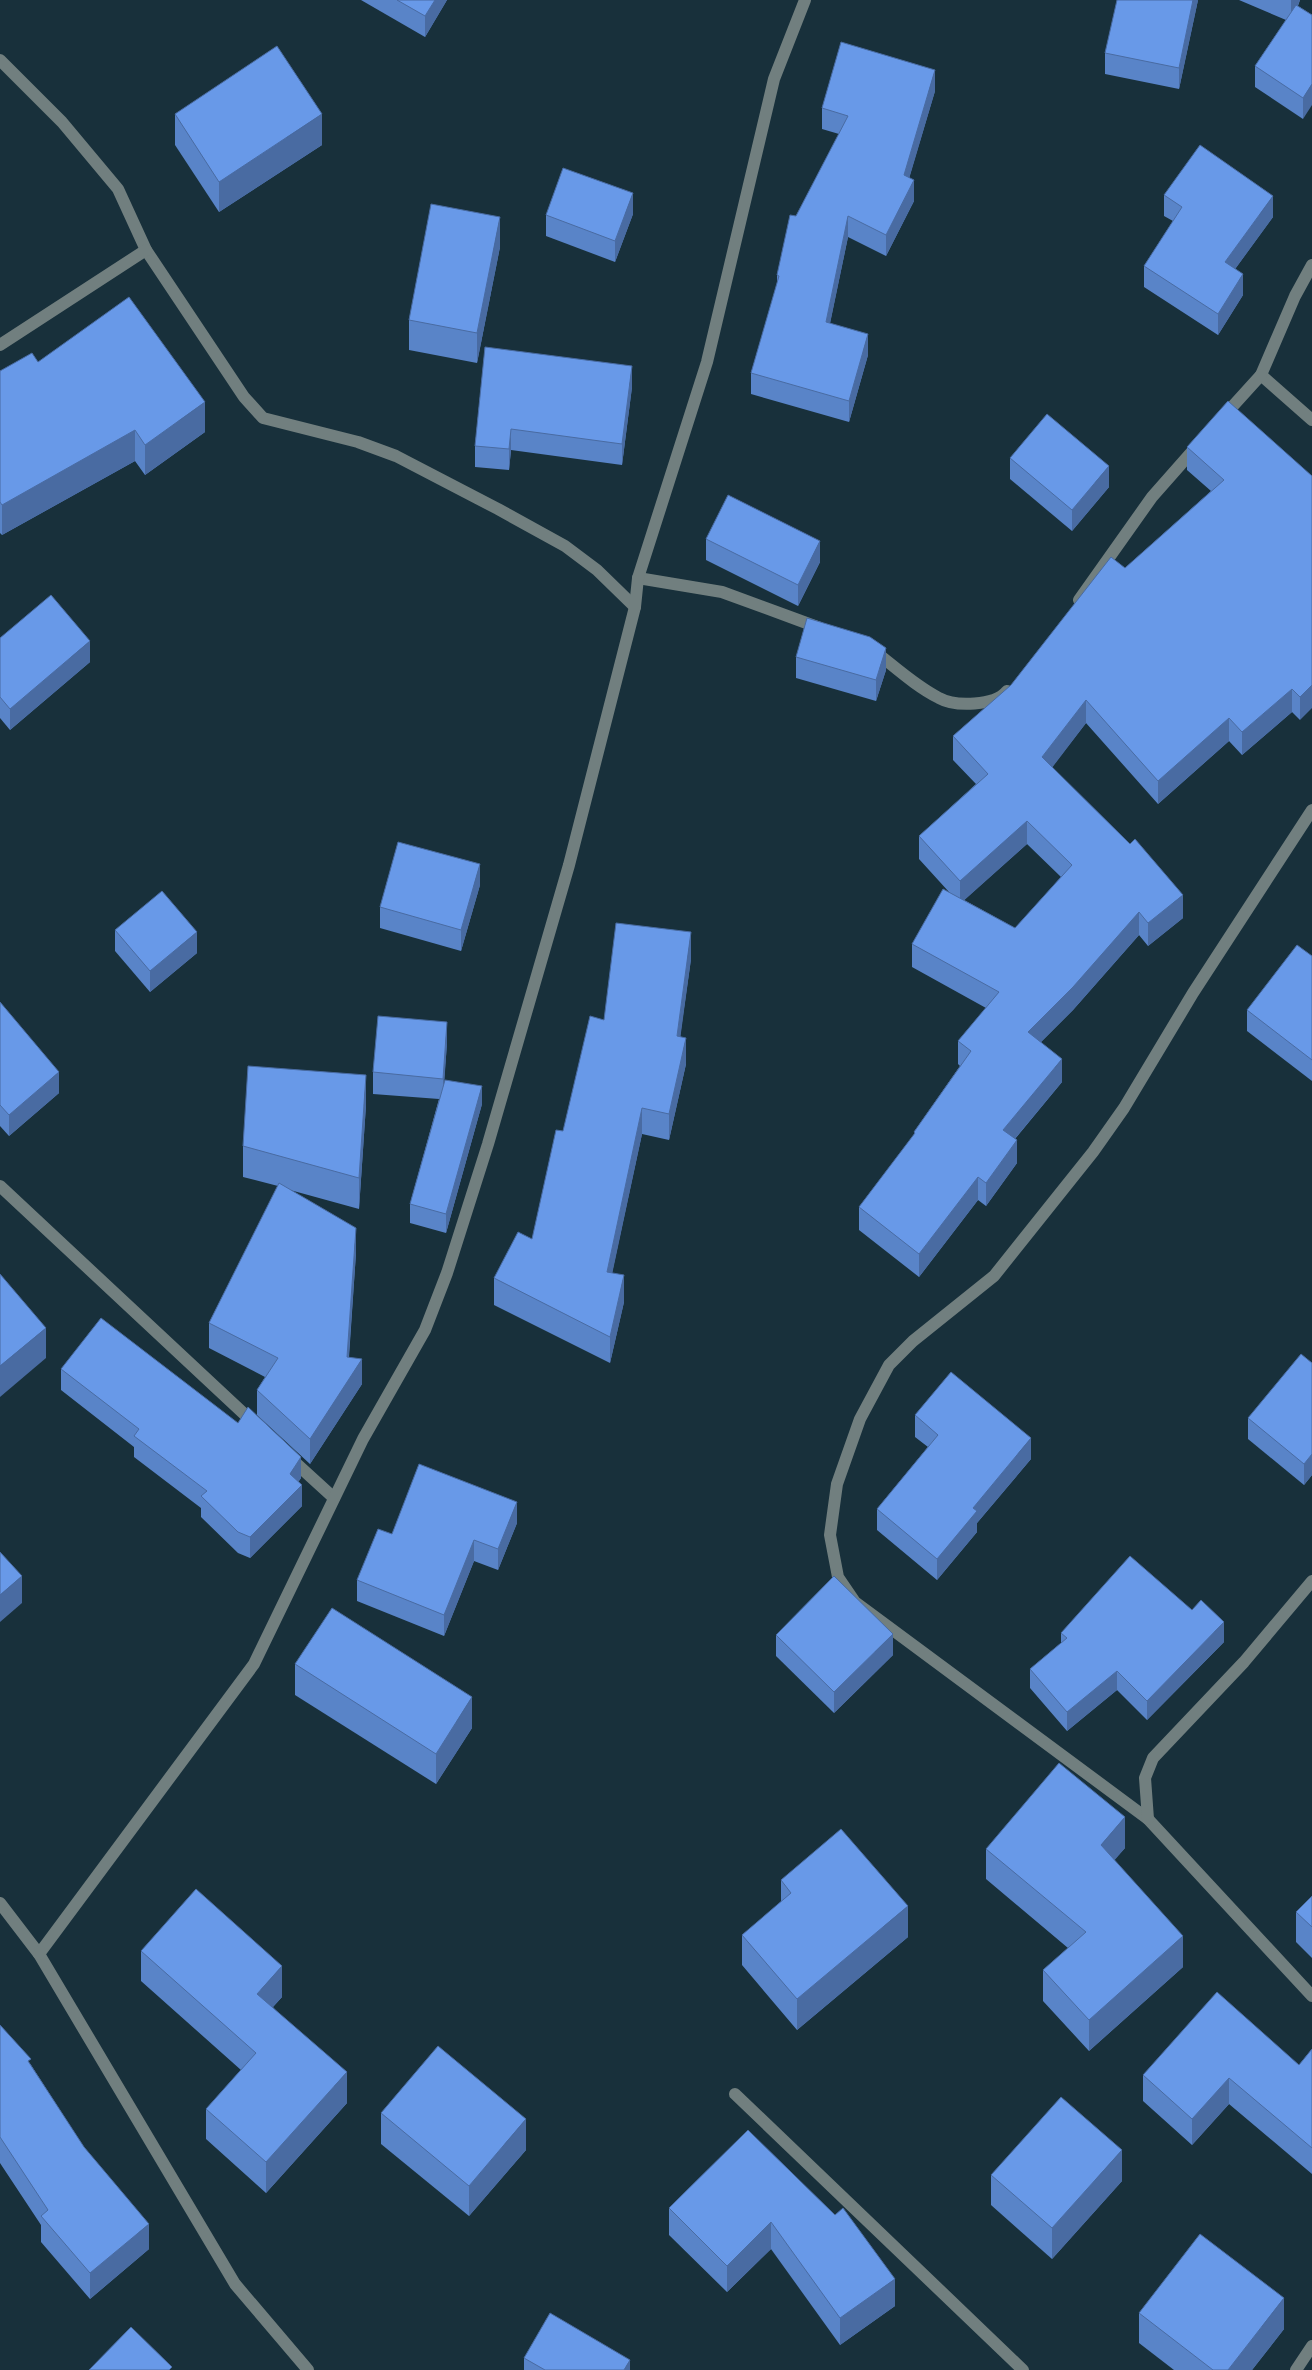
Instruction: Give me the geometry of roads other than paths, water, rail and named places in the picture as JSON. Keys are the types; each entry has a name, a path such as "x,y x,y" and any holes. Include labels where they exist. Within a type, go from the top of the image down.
{"street":[{"path":"39,1954 254,1664 363,1439 425,1330 447,1273 488,1144 566,875 635,607 638,578 707,362 774,79 805,0"},
{"path":"0,60 62,122 118,189 146,250 244,397 263,418 358,442 404,460 565,546 597,570 635,607"},
{"path":"0,345 146,250"},
{"path":"1216,425 1261,375 1295,296 1312,265"},
{"path":"1261,375 1312,420"},
{"path":"1072,610 1152,496 1203,439"},
{"path":"638,578 722,592 834,633"},
{"path":"859,643 867,646 940,699 979,705 1003,696 1014,682"},
{"path":"1312,810 1193,993 1124,1108 1093,1152 994,1276 913,1341 890,1365 860,1419 838,1484 830,1535 838,1577 855,1602 1148,1819 1312,1996"},
{"path":"0,1186 334,1498"},
{"path":"1148,1819 1145,1778 1153,1758 1244,1662 1312,1580"},
{"path":"0,1902 39,1954 235,2284 308,2370"},
{"path":"735,2094 1023,2370"},
{"path":"1296,2370 1312,2346"}]}
